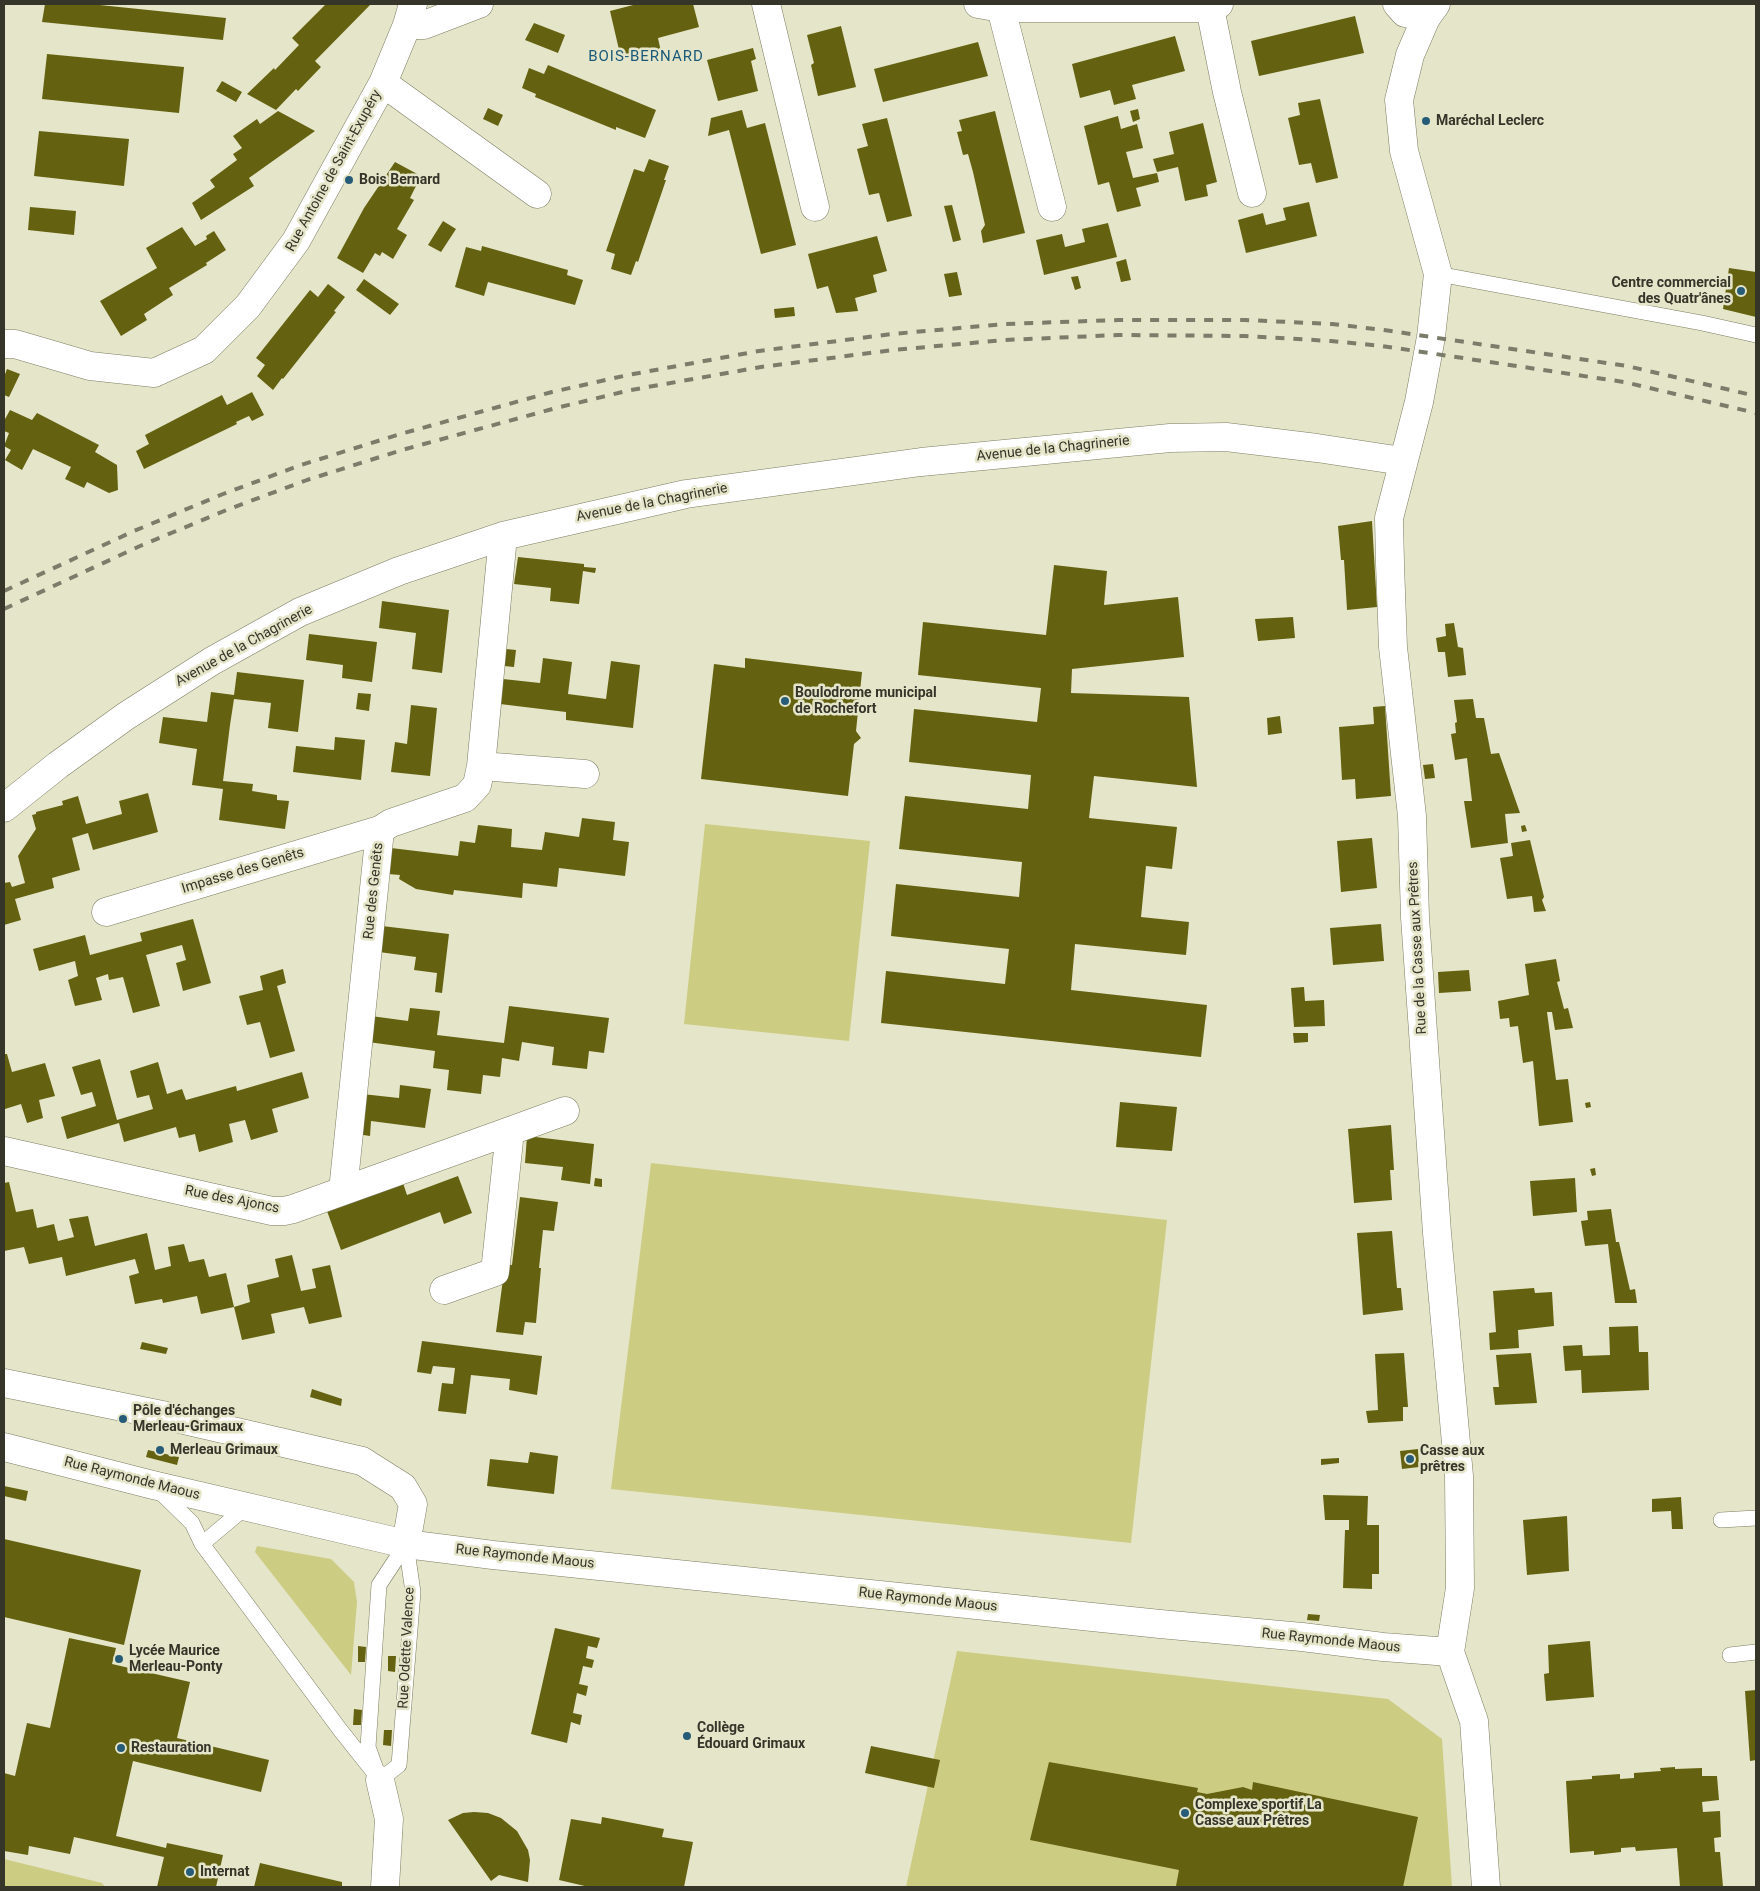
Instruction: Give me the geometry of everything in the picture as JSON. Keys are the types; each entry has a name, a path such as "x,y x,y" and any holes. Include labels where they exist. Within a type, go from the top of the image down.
{"street":[{"path":"410,14 424,24 479,4"},
{"path":"766,4 815,207"},
{"name":"Rue de la Casse aux Prêtres","path":"1397,4 1405,13 1431,11 1410,55 1398,100 1404,151 1438,274 1428,353 1419,402 1402,461 1389,518 1393,647 1412,816 1414,917 1437,1233 1458,1476 1460,1588 1450,1652 1474,1721 1486,1887"},
{"path":"1052,207 990,6 1214,6 1227,92 1252,193"},
{"name":"Rue Antoine de Saint-Exupéry","path":"4,344 15,344 90,366 154,373 204,350 248,306 296,241 383,83 410,14"},
{"name":"Rue Antoine de Saint-Exupéry","path":"383,83 536,194"},
{"name":"Avenue de la Chagrinerie","path":"4,808 58,765 126,716 212,661 300,612 399,571 504,536 686,494 921,462 1170,438 1226,438 1317,448 1402,461"},
{"name":"Rue des Genêts","path":"343,1191 380,830 391,823 466,798 477,785 481,766 504,536"},
{"path":"481,766 586,774"},
{"name":"Impasse des Genêts","path":"106,912 380,830"},
{"name":"Rue des Ajoncs","path":"4,1151 272,1211 293,1209 565,1111"},
{"path":"444,1290 495,1272 510,1130"},
{"path":"4,1383 167,1416 362,1461 403,1487 413,1504 406,1544"},
{"name":"Rue Raymonde Maous","path":"4,1447 153,1485 406,1544 503,1556 1144,1623 1450,1652"},
{"name":"Rue Odette Valence","path":"380,1780 388,1819 385,1887"}],"lane":[{"path":"1438,274 1702,323 1756,335"},
{"path":"153,1485 192,1523 202,1544 360,1756 380,1780"},
{"path":"202,1544 246,1507"},
{"path":"1721,1520 1756,1518"},
{"name":"Rue Odette Valence","path":"406,1544 413,1592 399,1765 380,1780 368,1747 379,1585 406,1544"},
{"path":"1730,1654 1756,1652"}],"shaded area":[{"path":"705,824 870,841 849,1041 684,1024"},
{"path":"651,1163 1167,1220 1131,1543 611,1489"},
{"path":"257,1546 331,1559 354,1582 357,1602 351,1675 255,1552"},
{"name":"Complexe sportif La Casse aux Prêtres","path":"957,1651 1388,1699 1442,1739 1452,1887 906,1887"},
{"path":"4,1859 102,1883 105,1887 4,1887"}],"building":[{"path":"45,4 90,4 226,18 223,40 42,22"},
{"path":"326,4 371,4 315,61 321,67 276,110 247,94 274,68 275,70 299,45 292,38"},
{"path":"637,4 693,4 699,27 658,38 661,52 633,58 620,54 610,11"},
{"path":"1355,16 1364,53 1259,76 1251,41"},
{"path":"534,23 565,35 558,53 525,40"},
{"path":"841,26 856,87 818,96 811,65 814,63 807,35"},
{"path":"1175,36 1185,71 1132,85 1136,99 1114,105 1110,90 1080,98 1072,64"},
{"path":"978,42 988,76 883,102 874,69"},
{"path":"753,48 756,59 751,61 758,91 718,101 707,60"},
{"path":"47,54 184,67 179,113 42,99"},
{"path":"548,65 656,110 645,138 616,127 616,130 535,97 536,94 522,88 529,68 544,74"},
{"path":"222,81 242,92 236,102 216,91"},
{"path":"1320,99 1338,178 1316,183 1311,163 1299,165 1288,118 1300,115 1298,103"},
{"path":"488,108 503,115 498,126 483,119"},
{"path":"1138,109 1140,119 1133,122 1130,111"},
{"path":"742,110 747,128 765,123 796,245 761,254 729,130 708,136 711,118"},
{"path":"278,111 315,131 249,178 254,186 201,220 192,203 215,187 210,180 237,160 233,154 242,148 233,136 257,119 260,124"},
{"path":"995,111 1025,233 983,243 981,231 985,225 973,172 968,154 963,155 957,132 962,131 959,120"},
{"path":"1118,116 1121,129 1137,124 1143,148 1126,152 1133,178 1157,173 1159,182 1136,188 1141,206 1117,212 1109,182 1098,185 1084,126"},
{"path":"887,118 912,216 887,222 879,193 869,195 857,149 868,146 862,124"},
{"path":"1203,123 1217,182 1206,185 1208,196 1185,201 1178,167 1157,172 1153,159 1174,154 1169,132"},
{"path":"39,131 129,139 124,186 34,176"},
{"path":"649,159 669,166 638,262 636,261 631,275 611,269 615,254 606,251 634,169 644,172"},
{"path":"395,162 421,176 410,198 414,200 397,229 407,235 393,259 382,252 380,256 375,253 363,273 337,258 364,208"},
{"path":"1309,202 1317,236 1246,253 1238,220 1263,213 1266,225 1286,220 1283,208"},
{"path":"952,205 961,240 953,242 944,206"},
{"path":"30,207 76,211 74,235 28,230"},
{"path":"443,221 456,229 441,252 428,245"},
{"path":"1108,223 1117,257 1044,275 1036,240 1062,234 1065,247 1085,242 1082,229"},
{"path":"182,227 195,246 207,239 206,236 214,231 226,250 206,263 207,265 169,288 173,295 144,314 147,320 121,336 100,301 157,268 146,248"},
{"path":"877,236 887,271 873,275 877,292 855,298 858,311 836,313 828,286 817,289 808,254"},
{"path":"482,246 568,270 567,275 583,280 575,305 488,282 484,296 455,287 466,247 481,251"},
{"path":"1126,259 1131,280 1121,282 1116,262"},
{"name":"Centre commercial des Quatr'ânes","path":"1729,268 1756,272 1756,317 1723,309"},
{"path":"957,272 962,295 949,297 944,274"},
{"path":"1078,276 1081,288 1075,290 1071,277"},
{"path":"364,279 399,304 390,315 356,290"},
{"path":"328,284 345,297 334,311 336,312 273,390 257,376 265,365 256,358 310,290 318,297"},
{"path":"794,307 795,316 775,318 774,309"},
{"path":"7,369 20,374 9,397 4,395 4,377"},
{"path":"252,392 264,415 252,421 249,416 236,422 237,424 144,469 136,451 149,444 145,435 222,395 227,405"},
{"path":"10,410 32,420 37,413 99,445 95,452 117,465 118,490 109,493 87,482 84,488 65,479 71,467 33,449 22,470 5,460 11,450 4,446 9,433 4,431 4,421"},
{"path":"1372,521 1377,607 1347,610 1344,560 1341,560 1338,526"},
{"path":"518,557 584,564 584,567 596,568 595,573 583,571 579,604 550,601 551,588 514,584"},
{"path":"1054,565 1107,571 1104,605 1178,597 1184,657 1072,669 1071,693 1189,697 1197,787 1094,776 1089,818 1177,827 1172,869 1146,866 1141,917 1189,922 1186,955 1075,944 1071,990 1207,1005 1201,1057 881,1023 886,971 1005,984 1009,949 891,936 896,884 1019,897 1022,862 899,849 905,796 1028,809 1031,775 909,762 914,709 1037,722 1041,688 918,675 923,622 1046,635"},
{"path":"382,601 449,610 442,673 412,669 416,633 379,628"},
{"path":"1293,617 1295,638 1258,641 1255,619"},
{"path":"1454,623 1458,647 1463,648 1466,675 1448,677 1445,652 1438,652 1436,638 1446,636 1445,624"},
{"path":"309,634 377,642 372,682 342,678 343,665 306,660"},
{"path":"506,649 516,650 514,667 504,666"},
{"path":"543,658 572,662 568,694 606,699 611,661 640,665 633,728 566,720 566,712 500,704 503,679 540,683"},
{"name":"Boulodrome municipal de Rochefort","path":"745,658 862,672 856,731 861,738 854,744 848,796 701,779 714,664 745,668"},
{"path":"237,672 304,680 298,732 268,728 271,703 234,699 230,725 223,781 253,784 252,791 277,795 277,800 289,801 285,829 219,820 223,789 192,785 197,749 159,743 163,717 207,722 211,692 234,695"},
{"path":"358,693 371,694 369,711 356,709"},
{"path":"1473,699 1476,718 1484,718 1491,754 1499,753 1520,813 1505,814 1508,843 1471,848 1464,801 1472,801 1467,758 1455,760 1451,734 1456,733 1455,723 1457,722 1454,700"},
{"path":"411,705 437,708 430,776 391,772 395,742 407,744"},
{"path":"1385,706 1391,796 1356,799 1355,779 1342,780 1339,727 1374,724 1373,707"},
{"path":"1280,716 1282,733 1268,735 1267,718"},
{"path":"335,737 365,740 361,780 293,772 296,746 334,750"},
{"path":"1433,764 1435,778 1425,779 1423,765"},
{"path":"148,793 158,832 93,850 88,833 72,838 80,870 52,878 54,888 15,899 21,920 4,925 4,883 10,882 12,887 25,883 18,856 36,829 32,815 36,814 36,812 63,805 62,801 78,796 86,824 122,814 119,801"},
{"path":"582,818 615,822 613,840 629,842 625,876 559,868 557,887 523,883 522,898 454,890 453,895 416,889 399,879 400,875 388,874 391,848 458,856 460,841 475,843 478,825 512,829 511,847 542,850 545,832 579,837"},
{"path":"1525,825 1527,831 1522,832 1521,826"},
{"path":"1372,838 1377,888 1341,892 1337,841"},
{"path":"1530,840 1546,911 1534,912 1532,896 1507,899 1500,858 1513,856 1511,843"},
{"path":"193,919 211,983 183,991 176,963 186,960 182,945 146,955 160,1006 133,1013 123,977 109,980 108,974 96,978 102,1000 75,1006 68,980 78,976 75,961 39,971 33,949 85,935 90,955 142,941 140,933"},
{"path":"1381,924 1384,961 1333,965 1330,928"},
{"path":"382,926 449,934 442,993 435,992 437,973 414,970 416,957 379,952"},
{"path":"1556,959 1560,981 1557,982 1564,1009 1568,1008 1573,1028 1555,1030 1552,1012 1547,1012 1556,1080 1568,1079 1573,1122 1539,1126 1533,1061 1523,1063 1518,1026 1510,1027 1509,1018 1500,1019 1498,1001 1529,995 1525,964"},
{"path":"283,969 286,983 277,986 295,1051 270,1058 260,1022 247,1025 239,996 263,990 260,976"},
{"path":"1469,970 1471,991 1439,993 1438,972"},
{"path":"1304,987 1305,1001 1324,1000 1325,1026 1294,1027 1291,988"},
{"path":"509,1006 609,1018 604,1053 589,1051 587,1069 552,1065 554,1047 522,1042 519,1061 502,1058 500,1077 483,1075 481,1094 447,1090 449,1070 433,1068 435,1051 368,1042 371,1016 408,1021 410,1008 440,1011 437,1035 504,1043"},
{"path":"1293,1033 1308,1033 1308,1042 1294,1043"},
{"path":"4,1054 7,1054 12,1072 45,1063 55,1096 39,1100 43,1118 27,1123 21,1104 5,1109"},
{"path":"100,1059 117,1120 153,1109 149,1095 137,1098 130,1071 158,1062 167,1094 182,1089 186,1100 236,1086 237,1091 302,1072 309,1098 272,1109 278,1132 251,1140 245,1120 229,1124 233,1142 199,1152 195,1134 179,1138 176,1127 124,1142 119,1123 67,1139 61,1117 96,1106 92,1092 81,1095 72,1067"},
{"path":"400,1085 431,1089 425,1128 371,1121 370,1136 357,1134 362,1094 399,1098"},
{"path":"1120,1102 1177,1107 1172,1151 1116,1147"},
{"path":"1590,1102 1591,1107 1586,1108 1585,1103"},
{"path":"1391,1125 1394,1170 1390,1170 1392,1200 1354,1203 1348,1129"},
{"path":"527,1136 594,1144 590,1184 561,1180 563,1167 525,1163"},
{"path":"1595,1168 1596,1175 1592,1176 1590,1169"},
{"path":"458,1176 472,1213 444,1224 440,1212 341,1250 327,1211 403,1183 407,1195"},
{"path":"595,1178 602,1179 602,1187 594,1186"},
{"path":"1575,1178 1577,1212 1533,1216 1530,1181"},
{"path":"9,1182 16,1212 33,1209 37,1228 54,1224 58,1241 74,1237 69,1219 88,1216 95,1246 147,1233 155,1270 171,1266 168,1247 184,1244 189,1262 204,1259 209,1277 226,1273 234,1307 201,1314 197,1296 163,1303 162,1299 135,1304 129,1276 139,1273 135,1259 66,1276 62,1257 29,1264 24,1247 4,1251 4,1183"},
{"path":"520,1197 558,1202 554,1231 543,1230 536,1323 525,1322 523,1335 496,1332 505,1264 512,1265"},
{"path":"1611,1209 1616,1242 1619,1242 1630,1290 1635,1289 1637,1303 1615,1303 1608,1244 1585,1246 1581,1221 1588,1220 1587,1211"},
{"path":"1392,1231 1397,1288 1401,1288 1403,1310 1363,1315 1357,1233"},
{"path":"292,1255 301,1291 316,1288 312,1269 330,1265 342,1317 309,1324 304,1307 271,1314 275,1333 242,1340 234,1307 250,1302 247,1285 279,1277 275,1259"},
{"path":"1534,1288 1535,1293 1552,1292 1554,1326 1518,1330 1519,1348 1490,1350 1489,1333 1496,1332 1493,1291"},
{"path":"1638,1326 1639,1352 1648,1352 1649,1390 1582,1393 1581,1370 1565,1371 1563,1346 1582,1345 1583,1356 1610,1355 1609,1327"},
{"path":"422,1341 542,1356 537,1395 509,1390 510,1379 471,1375 466,1414 438,1411 442,1383 453,1384 455,1368 433,1366 431,1374 417,1372"},
{"path":"142,1342 168,1348 166,1354 140,1349"},
{"path":"1404,1353 1408,1407 1403,1407 1403,1421 1368,1423 1366,1411 1378,1410 1375,1354"},
{"path":"1531,1353 1537,1403 1495,1405 1493,1387 1499,1387 1496,1355"},
{"path":"312,1389 342,1399 341,1406 310,1397"},
{"name":"Casse aux prêtres","path":"1418,1449 1419,1467 1402,1469 1400,1451"},
{"path":"148,1450 179,1457 177,1465 146,1457"},
{"path":"530,1452 558,1456 554,1494 487,1486 490,1459 528,1463"},
{"path":"1339,1458 1339,1463 1321,1465 1321,1459"},
{"path":"4,1486 28,1491 26,1501 4,1496"},
{"path":"1323,1495 1368,1496 1367,1525 1379,1525 1379,1574 1372,1574 1372,1589 1343,1588 1345,1530 1349,1530 1349,1520 1325,1520"},
{"path":"1681,1497 1683,1529 1672,1529 1671,1511 1652,1512 1652,1499"},
{"path":"1567,1516 1569,1571 1527,1575 1523,1520"},
{"path":"4,1539 141,1570 124,1645 4,1617"},
{"path":"1308,1614 1320,1615 1319,1621 1307,1620"},
{"path":"555,1628 600,1638 597,1648 588,1646 586,1658 594,1660 592,1668 583,1666 579,1684 588,1686 586,1696 577,1693 573,1713 582,1715 580,1725 571,1722 567,1743 531,1734"},
{"name":"Restauration","path":"69,1638 116,1648 112,1664 190,1682 177,1738 269,1760 261,1792 133,1761 116,1836 166,1848 167,1843 223,1855 216,1887 157,1887 164,1857 74,1837 70,1854 29,1846 28,1855 4,1851 4,1773 15,1776 27,1723 50,1728"},
{"path":"1590,1641 1594,1697 1546,1701 1544,1674 1549,1673 1548,1645"},
{"path":"358,1646 366,1647 365,1662 358,1662"},
{"path":"388,1656 396,1656 395,1672 388,1671"},
{"path":"1756,1690 1756,1760 1750,1761 1745,1691"},
{"path":"354,1709 362,1710 361,1725 353,1725"},
{"path":"384,1730 392,1730 391,1746 383,1745"},
{"path":"871,1746 940,1760 934,1788 865,1773"},
{"path":"1049,1762 1198,1788 1197,1792 1207,1794 1243,1787 1252,1790 1253,1782 1418,1817 1403,1887 1183,1887 1176,1886 1179,1870 1030,1840"},
{"path":"1675,1767 1675,1769 1702,1768 1702,1776 1717,1776 1719,1800 1702,1802 1703,1812 1720,1811 1721,1837 1714,1838 1715,1852 1720,1852 1723,1887 1680,1887 1677,1848 1636,1851 1635,1847 1621,1848 1621,1852 1594,1855 1594,1851 1570,1853 1566,1781 1592,1779 1592,1776 1620,1774 1620,1779 1634,1778 1634,1773 1661,1771 1660,1768"},
{"path":"463,1813 488,1813 501,1818 517,1831 528,1850 530,1860 528,1882 499,1875 491,1881 448,1820"},
{"path":"602,1817 664,1829 662,1837 693,1842 684,1887 589,1887 559,1880 571,1819 601,1824"},
{"path":"260,1863 342,1882 342,1887 254,1887"}],"railway":[{"path":"4,591 134,531 223,494 301,465 397,435 552,392 628,375 759,351 892,334 1005,324 1118,320 1245,320 1332,324 1627,366 1756,396"},
{"path":"4,609 140,546 229,509 307,480 402,450 556,408 631,390 761,367 893,350 1005,340 1118,335 1245,336 1331,341 1382,346 1624,382 1756,413"}],"place":[{"name":"Maréchal Leclerc","path":"1426,121"},
{"name":"Bois Bernard","path":"349,180"},
{"name":"Centre commercial des Quatr'ânes","path":"1741,291"},
{"name":"Boulodrome municipal de Rochefort","path":"785,701"},
{"name":"Pôle d'échanges Merleau-Grimaux","path":"123,1419"},
{"name":"Merleau Grimaux","path":"160,1450"},
{"name":"Casse aux prêtres","path":"1410,1459"},
{"name":"Lycée Maurice Merleau-Ponty","path":"119,1659"},
{"name":"Collège Édouard Grimaux","path":"687,1736"},
{"name":"Restauration","path":"121,1748"},
{"name":"Complexe sportif La Casse aux Prêtres","path":"1185,1813"},
{"name":"Internat","path":"190,1872"}],"district":[{"name":"BOIS-BERNARD","path":"646,57"}]}
